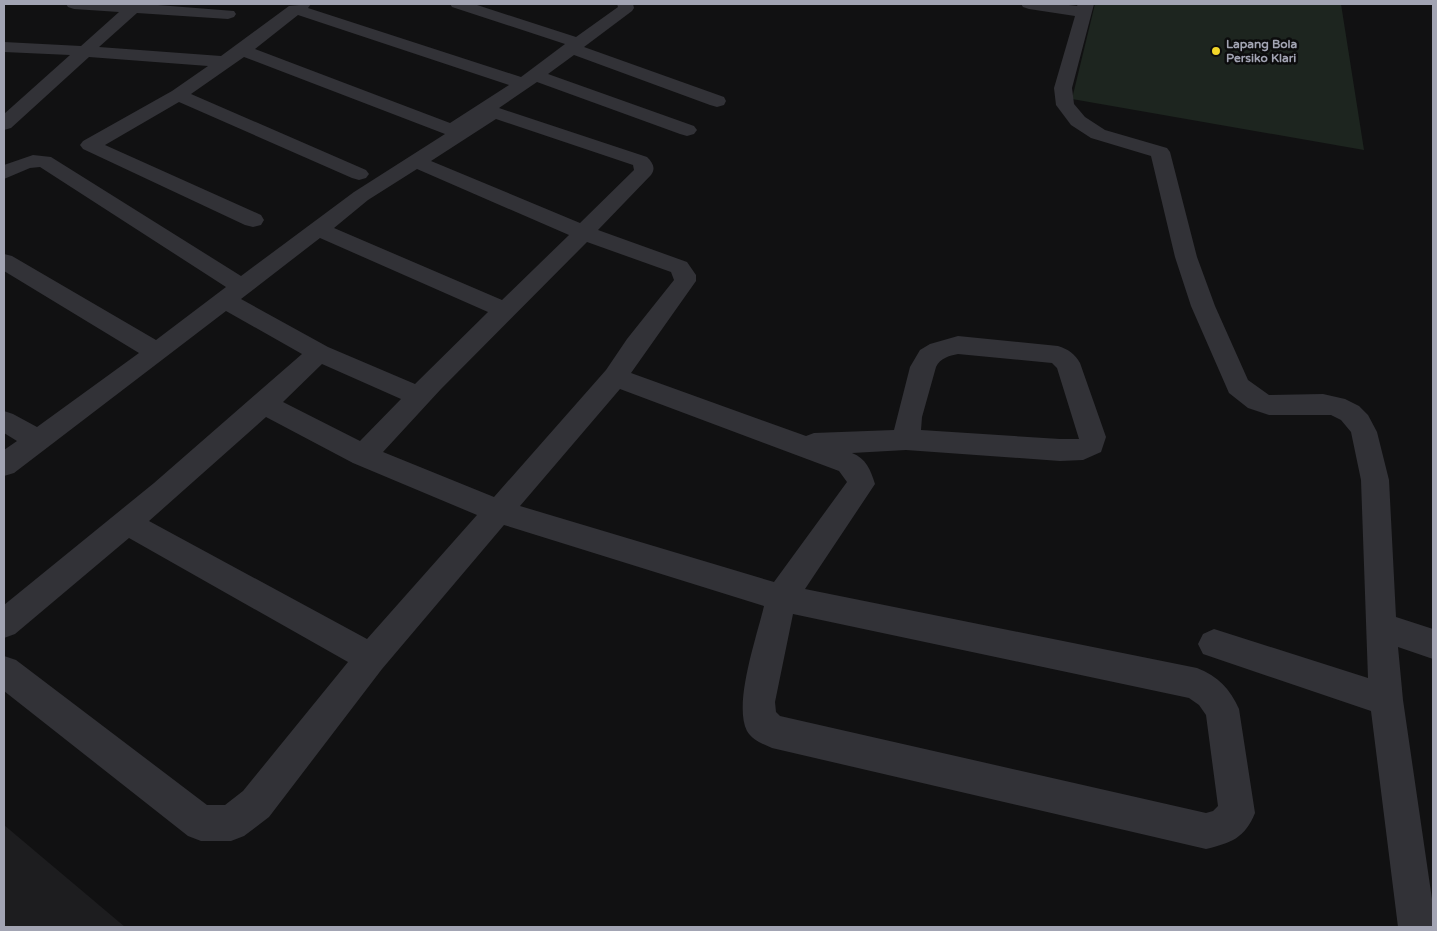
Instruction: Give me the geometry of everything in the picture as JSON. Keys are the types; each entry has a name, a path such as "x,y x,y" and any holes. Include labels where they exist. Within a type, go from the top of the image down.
{"street":[{"path":"74,4 135,5 228,14"},
{"path":"458,4 574,45 717,101"},
{"path":"242,50 452,130 529,79 626,8 625,4"},
{"path":"1029,4 1085,8 1062,88 1065,105 1078,122 1098,134 1160,152 1186,256 1203,306 1238,386 1256,401 1269,405 1324,404 1336,406 1350,412 1359,422 1364,432 1375,480 1380,627 1386,700 1417,927"},
{"path":"4,124 135,5"},
{"path":"253,220 90,145 178,95 242,50 299,6 688,130"},
{"path":"4,47 225,62"},
{"path":"178,95 359,174"},
{"path":"4,102 26,103"},
{"path":"4,465 157,352 361,196 418,162 494,112 640,161 644,165 644,171 584,233 418,396 363,455"},
{"path":"4,173 33,160 44,160 319,353 418,396"},
{"path":"4,671 201,823 231,823 256,804 370,658 615,377 636,345 685,281 679,267 584,233 418,162"},
{"path":"318,229 504,310"},
{"path":"4,261 157,352"},
{"path":"800,444 906,440 1060,450 1083,449 1091,445 1093,436 1068,363 1058,354 958,345 929,356 923,367 909,417 906,440"},
{"path":"4,624 128,523 264,404 319,353"},
{"path":"264,404 363,455 498,511 781,598 1197,684 1212,694 1222,709 1237,813 1223,826 1206,830 772,731 760,721 758,702 781,598 861,484 858,472 849,462 615,377"},
{"path":"4,421 38,440"},
{"path":"128,523 370,658"},
{"path":"1380,627 1433,644"},
{"path":"1214,644 1386,700"}],"shaded area":[{"name":"Lapang Bola Persiko Klari","path":"1095,4 1341,4 1364,150 1072,99"},
{"path":"4,825 125,927 4,927"}],"place":[{"name":"Lapang Bola Persiko Klari","path":"1216,51"}]}
